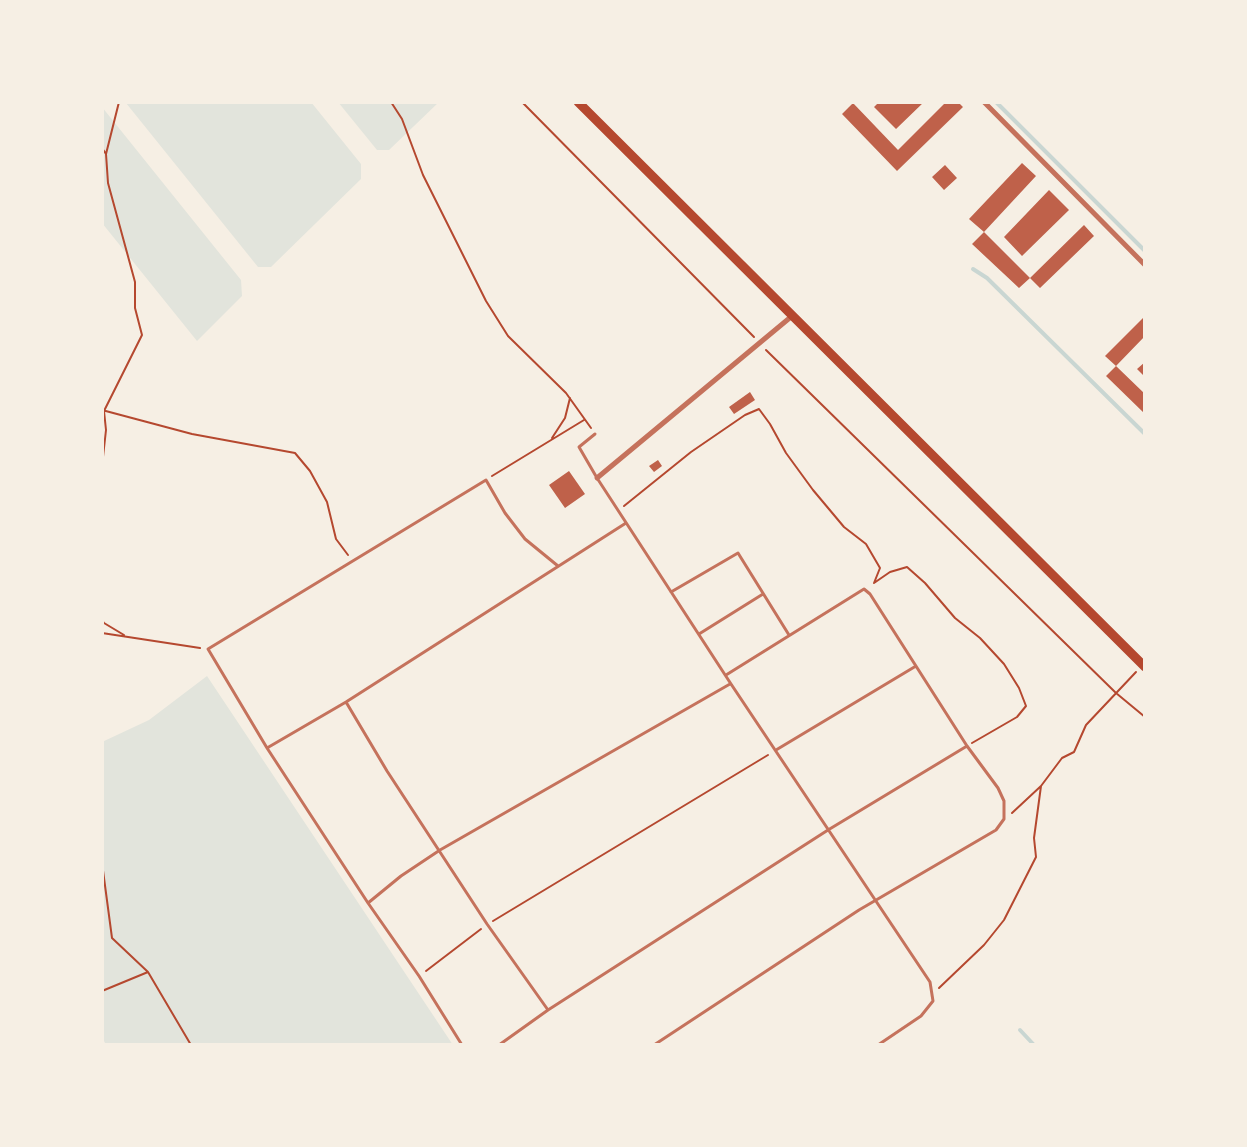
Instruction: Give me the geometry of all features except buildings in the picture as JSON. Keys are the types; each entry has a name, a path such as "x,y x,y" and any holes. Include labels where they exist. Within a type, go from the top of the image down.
{"highway":[{"path":"578,102 1144,666"}],"street":[{"path":"984,102 1145,265"},
{"path":"597,478 792,316"}],"lane":[{"path":"595,434 579,447 597,478 930,982 933,1001 921,1016 878,1045"},
{"path":"462,1045 419,976 368,903 267,748 208,649 486,480 505,513 525,539 558,566"},
{"path":"267,748 346,702 626,523"},
{"path":"671,592 738,554 789,635"},
{"path":"654,1045 876,900 996,830 1004,819 1004,801 998,788 967,746 870,594 864,589 726,675"},
{"path":"699,634 763,594"},
{"path":"776,750 916,666"},
{"path":"368,903 440,850 731,684"},
{"path":"346,702 387,771 487,924 548,1010"},
{"path":"499,1045 548,1010 828,830 967,746"}],"path":[{"path":"102,466 106,430 103,410 142,335 135,308 135,282 108,183 106,154 119,102"},
{"path":"390,102 402,119 423,175 486,301 508,336 570,398 595,434"},
{"path":"522,102 761,344 1116,693 1145,717"},
{"path":"102,148 106,154"},
{"path":"550,440 565,418 570,398"},
{"path":"619,510 691,452 745,415 759,409 786,453 813,490 844,527 866,544 880,568 874,583 890,572 907,567 925,583 955,618 980,638 1004,664 1019,688 1026,706 1017,717 967,746"},
{"path":"103,410 192,434 296,453 310,471 327,502 336,539 352,560"},
{"path":"486,480 584,420"},
{"path":"102,620 127,637"},
{"path":"102,633 208,649"},
{"path":"1004,819 1023,805 1062,758 1074,752 1086,725 1144,666"},
{"path":"419,976 487,924 776,750"},
{"path":"932,994 984,945 1004,920 1036,857 1034,838 1041,786"},
{"path":"102,863 112,938 148,972 191,1045"},
{"path":"102,991 148,972"}],"shaded area":[{"path":"311,102 361,164 361,179 271,267 258,267 126,103"},
{"path":"338,102 439,102 389,150 377,150"},
{"path":"102,107 241,280 242,296 197,341 102,223"},
{"path":"207,676 453,1045 106,1045 102,1037 102,742 149,720"}],"waterway":[{"path":"996,102 1145,251"},
{"path":"973,269 987,278 1145,434"},
{"path":"1020,1030 1034,1045"}]}
